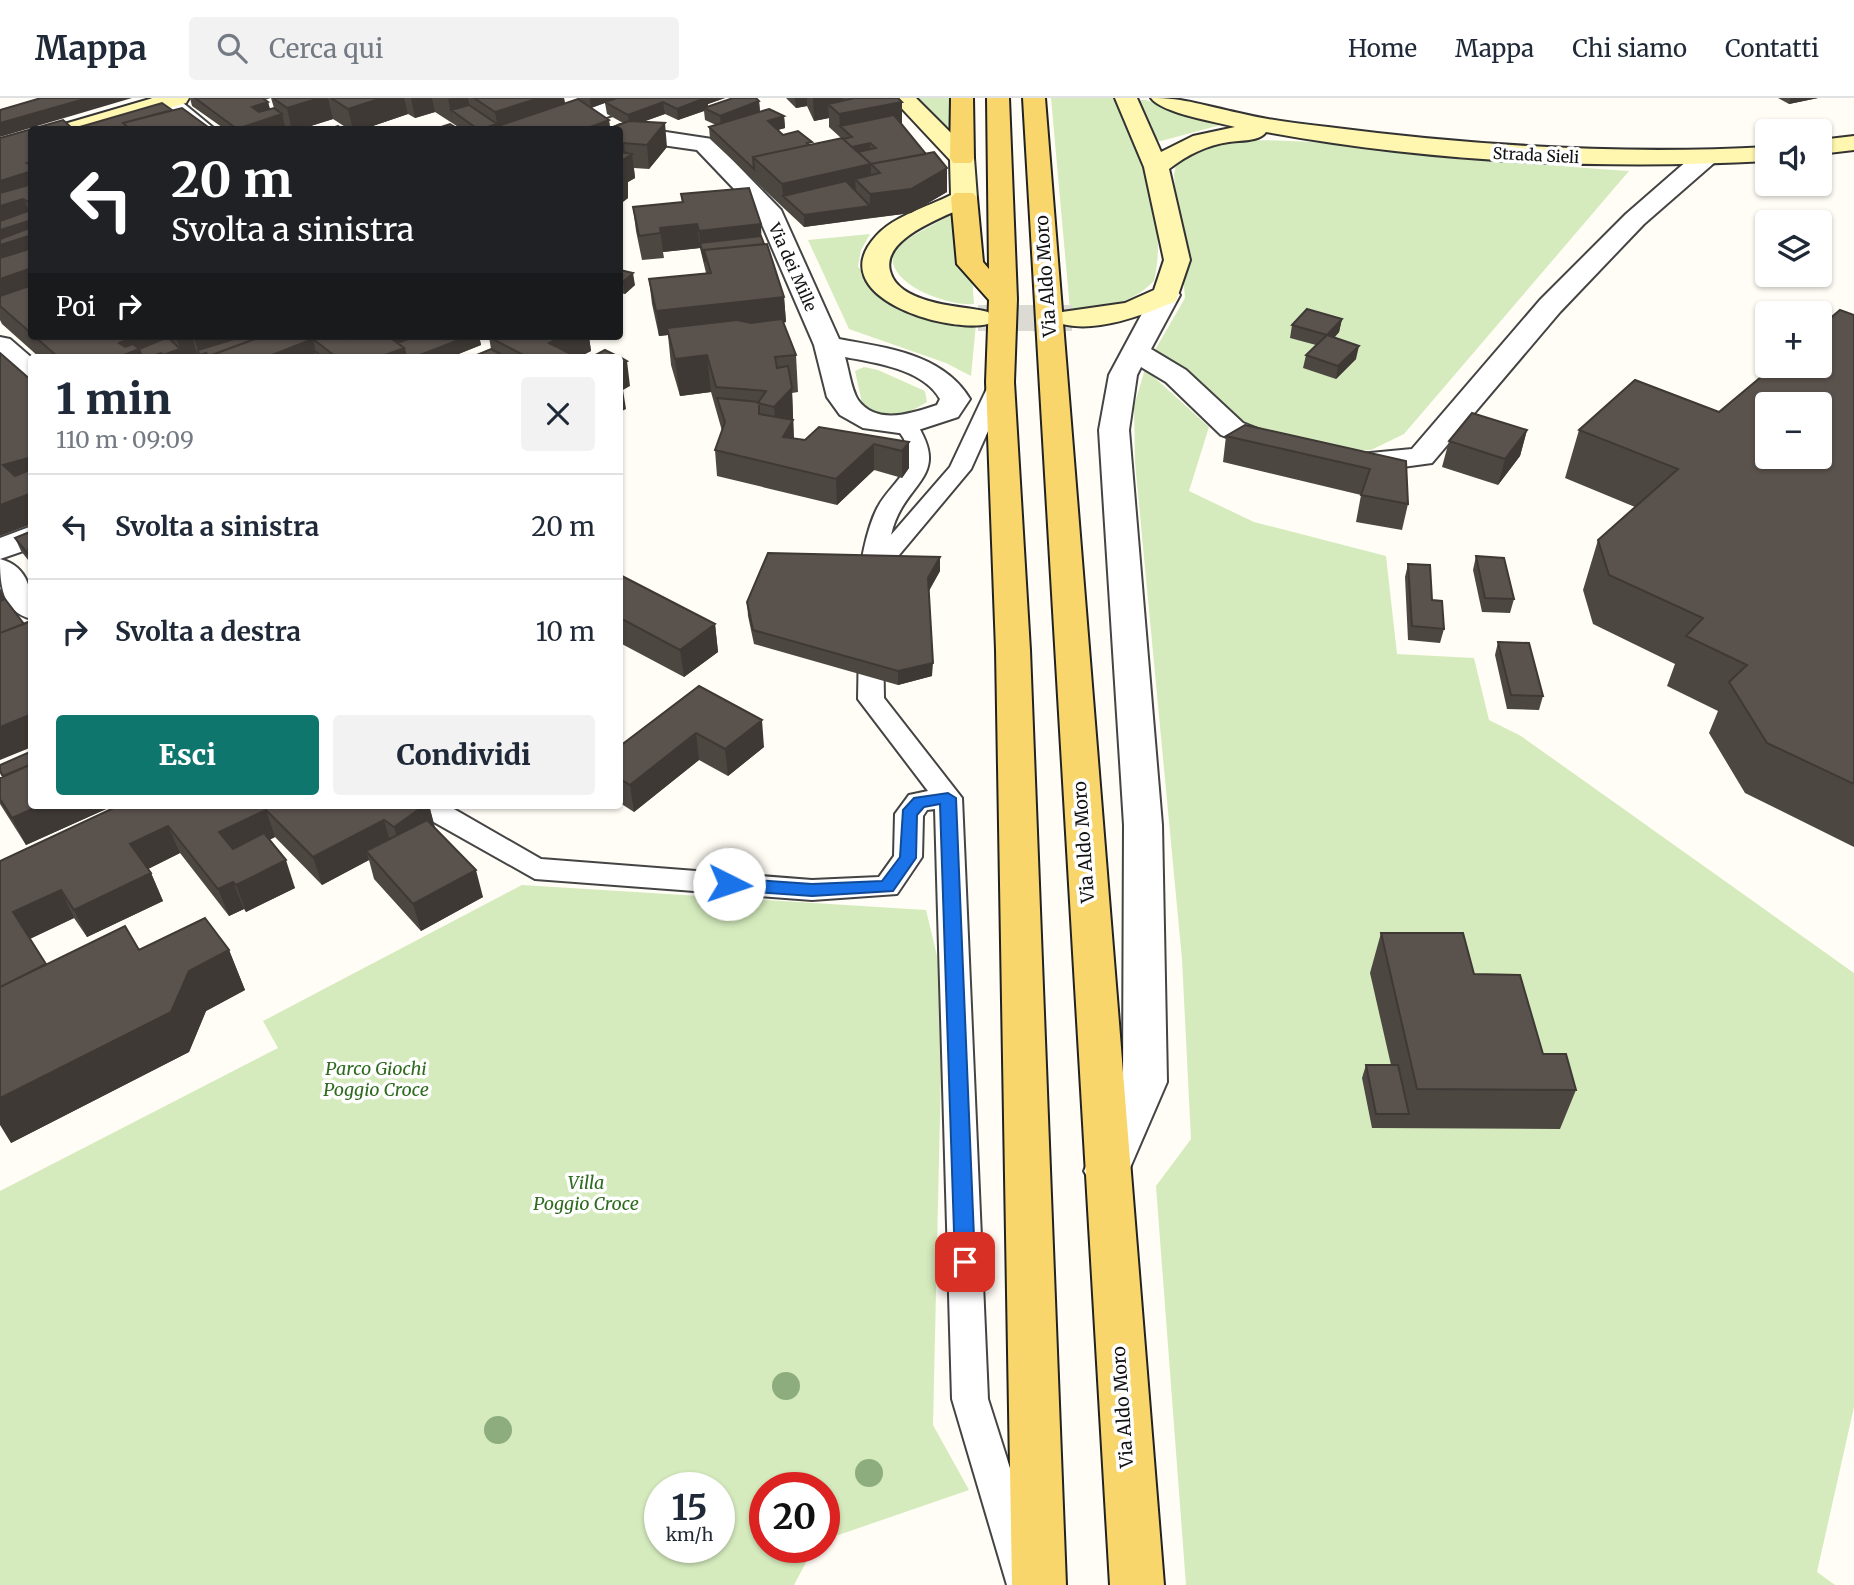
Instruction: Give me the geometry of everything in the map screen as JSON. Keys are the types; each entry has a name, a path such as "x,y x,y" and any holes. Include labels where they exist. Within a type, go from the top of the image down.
{"main road":[{"path":"903,98 962,158"},
{"path":"962,98 962,158 970,264 990,308"},
{"path":"998,98 990,308 1000,382 1013,650 1039,1585"},
{"name":"Via Aldo Moro","path":"1034,98 1106,1173 1137,1585"},
{"path":"1072,318 1131,311 1166,295 1177,260 1156,167 1126,98"},
{"path":"1163,98 1198,110 1305,132"},
{"path":"82,126 169,99"},
{"path":"1156,167 1186,145 1218,135 1305,132"},
{"name":"Strada Sieli","path":"1305,132 1535,156 1705,158 1755,155"},
{"path":"1832,146 1854,143"},
{"path":"964,198 887,240 874,260 876,274 886,289 918,306 945,315 990,308"}],"street":[{"path":"563,98 608,126"},
{"path":"554,126 640,98"},
{"path":"169,99 200,126"},
{"name":"Via dei Mille","path":"623,132 704,144 768,209 825,339 842,397 850,409 874,422 906,425"},
{"path":"1136,352 1176,376 1232,429 1264,444 1314,458 1366,463 1421,457 1550,306 1635,219 1705,158"},
{"path":"1106,1173 1145,1082 1143,825 1114,430 1123,375 1166,295"},
{"path":"825,339 936,375 951,387 955,399 948,411 906,425"},
{"path":"0,345 28,370"},
{"path":"0,549 28,538"},
{"path":"0,569 28,604"}],"lane":[{"path":"872,572 960,469 1000,382"},
{"path":"906,425 920,454 919,472 889,505 872,572 870,699 948,798 970,1399 1027,1585"},
{"path":"433,809 535,869 812,890 887,887 908,858 909,814 919,802 948,798"}],"green space":[{"path":"914,98 953,98 953,127 944,126"},
{"path":"1051,98 1114,98 1149,187 1157,233 1158,257 1154,281 1135,296 1115,304 1070,310"},
{"path":"1138,101 1224,124 1161,141 1154,139"},
{"path":"1251,140 1346,144 1629,171 1404,434 1371,450 1321,451 1277,440 1243,423 1198,380 1155,350 1185,298 1174,175 1176,165 1212,147"},
{"path":"956,212 956,259 972,276 974,304 940,299 915,288 897,272 893,263 894,246"},
{"path":"870,234 861,250 858,266 881,295 894,304 924,315 976,324 971,376 946,363 849,329 808,240"},
{"path":"864,367 878,370 925,391 927,402 910,411 894,414 870,408 862,403 855,371"},
{"path":"1145,369 1209,427 1189,491 1254,522 1386,556 1397,654 1474,658 1489,720 1521,736 1854,973 1854,1407 1817,1572 1835,1585 1186,1585 1156,1186 1191,1139 1182,959 1135,462 1134,406"},
{"name":"Villa Poggio Croce","path":"522,885 926,910 943,981 933,1425 969,1490 840,1534 840,1472 749,1472 749,1563 806,1563 794,1585 0,1585 0,1191 278,1048 263,1021"}],"building":[{"path":"41,98 88,98 0,123 0,110"},
{"path":"195,98 262,98 268,102 252,107 259,112 274,108 282,114 246,126 233,126"},
{"path":"273,98 320,98 287,108"},
{"path":"331,98 382,98 348,109"},
{"path":"474,98 539,98 495,112"},
{"path":"617,98 705,98 677,109 663,102 628,115 605,102"},
{"path":"733,98 756,98 759,101 720,116 704,108"},
{"path":"850,98 898,98 902,102 839,114 828,104"},
{"path":"578,99 609,120 593,126 498,126"},
{"path":"162,103 172,110 123,123 126,126 83,126"},
{"path":"469,105 497,124 473,126 451,110"},
{"path":"182,108 207,126 126,126 123,123"},
{"path":"769,109 784,116 768,121 783,135 798,131 812,142 807,143 809,145 753,157 754,169 709,127"},
{"path":"894,115 926,154 871,164 858,152 876,148 870,143 852,147 843,139 852,137 840,126"},
{"path":"63,120 70,126 42,126"},
{"path":"629,121 665,123 647,145 623,144 623,126 616,126"},
{"path":"28,130 28,172 0,181 0,138"},
{"path":"842,138 871,164 782,184 753,157"},
{"path":"623,152 632,154 623,160"},
{"path":"934,152 947,168 911,189 870,194 855,179 880,173 871,164"},
{"path":"846,181 870,206 804,215 783,196"},
{"path":"28,185 28,202 23,199 0,206 0,193"},
{"path":"749,188 761,224 699,231 697,224 660,228 661,233 639,236 633,207 683,202 681,194"},
{"path":"28,211 28,221 0,230 0,221"},
{"path":"28,228 28,236 0,245 0,239"},
{"path":"761,236 764,244 704,250 705,262 700,243"},
{"path":"767,244 784,297 656,311 649,279 711,273 704,250"},
{"path":"28,249 28,269 0,279 0,258"},
{"path":"623,271 633,273 623,282"},
{"path":"28,286 28,330 0,306 0,296"},
{"path":"1307,309 1342,319 1327,335 1292,325"},
{"path":"1840,310 1854,315 1854,784 1767,743 1729,682 1747,665 1686,636 1703,618 1609,575 1598,540 1678,469 1579,430 1635,380 1719,412 1760,378 1832,378 1832,317"},
{"path":"782,319 796,355 775,357 777,368 788,366 792,388 774,407 758,403 766,391 716,387 707,355 675,359 667,328 737,320 751,323"},
{"path":"1327,335 1359,346 1338,366 1306,355"},
{"path":"39,340 127,340 119,343 125,347 133,344 139,349 126,354 55,354"},
{"path":"161,340 171,340 180,349 166,354 141,354 139,349"},
{"path":"231,340 252,340 214,354 199,354 198,350"},
{"path":"252,340 310,340 275,354 214,354"},
{"path":"314,340 393,340 404,348 388,354 332,354"},
{"path":"405,340 459,340 423,354 405,354 404,348 398,343"},
{"path":"495,340 556,340 549,343 571,354 521,354"},
{"path":"491,349 500,354 479,354"},
{"path":"605,350 613,354 598,354"},
{"path":"0,353 28,378 28,458 3,465 15,476 28,471 28,494 0,505"},
{"path":"717,398 759,402 759,414 793,420 783,437 805,440 819,427 909,442 902,451 874,444 836,479 715,450 725,422"},
{"path":"1472,413 1527,430 1505,459 1449,441"},
{"path":"1245,425 1406,461 1408,504 1361,495 1370,469 1226,436"},
{"path":"28,533 28,554 15,538"},
{"path":"768,553 940,557 928,578 933,663 898,671 753,630 747,602"},
{"path":"1476,556 1504,558 1514,599 1485,598"},
{"path":"1408,564 1430,565 1432,600 1442,601 1444,629 1412,626"},
{"path":"623,577 715,624 680,650 623,620"},
{"path":"5,599 24,624 0,633 0,601"},
{"path":"28,622 28,716 0,727 0,633"},
{"path":"1498,642 1529,643 1543,696 1511,695"},
{"path":"699,686 762,720 725,749 696,733 630,785 623,781 623,744"},
{"path":"28,753 28,766 3,776 0,765"},
{"path":"28,766 28,809 32,809 12,818 0,799 0,778"},
{"path":"111,809 419,809 394,827 384,820 313,857 266,810 219,832 233,849 264,833 286,860 236,885 233,882 218,889 168,826 130,844 151,873 74,910 61,890 13,912 46,964 0,987 0,861"},
{"path":"427,820 476,870 413,904 366,851"},
{"path":"205,918 229,950 189,971 171,1012 0,1098 0,987 125,926 139,950"},
{"path":"1381,933 1463,933 1474,974 1520,975 1543,1054 1566,1054 1576,1090 1417,1089"},
{"path":"1366,1065 1398,1065 1409,1114 1376,1114"}],"tunnel":[{"path":"978,318 1072,318"}],"route":[{"path":"729,884 812,890 887,887 908,858 909,814 919,802 948,798 965,1262"}],"park label":[{"name":"Parco Giochi Poggio Croce","path":"376,1079"}]}
